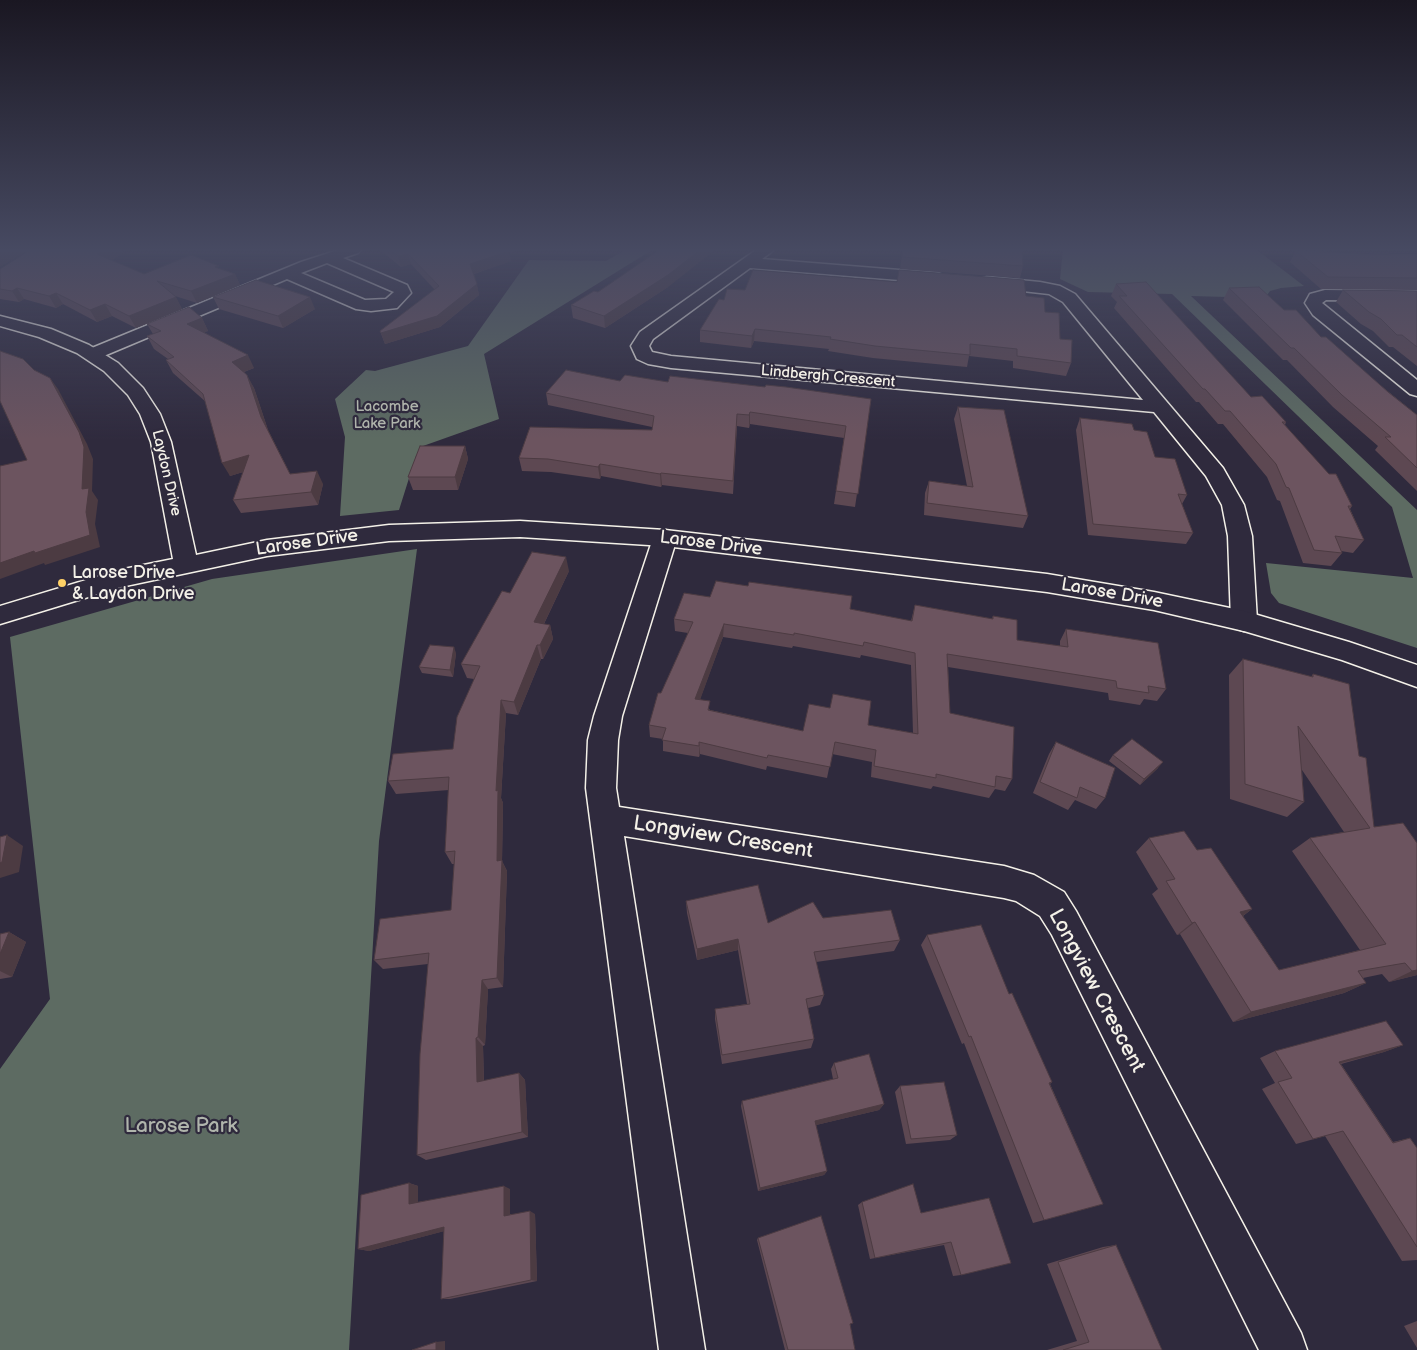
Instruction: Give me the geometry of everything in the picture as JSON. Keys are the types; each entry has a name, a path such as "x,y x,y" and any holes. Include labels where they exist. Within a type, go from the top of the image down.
{"street":[{"path":"93,354 193,313"},
{"name":"Lindbergh Crescent","path":"678,313 646,336 640,346 644,355 655,360 681,363 1160,407"},
{"path":"1080,313 1216,473 1233,505 1240,536 1244,621"},
{"path":"1321,313 1417,390"},
{"name":"Laydon Drive","path":"0,321 45,333 93,354 127,382 150,414 161,442 186,564"},
{"name":"Larose Drive","path":"0,615 119,579 186,564 331,539 435,530 520,529 664,538 1046,583 1154,601 1244,621 1349,652 1417,676"},
{"name":"Longview Crescent","path":"664,538 608,716 603,740 601,788 682,1350"},
{"name":"Longview Crescent","path":"604,819 1004,882 1022,886 1052,904 1064,922 1284,1350"}],"green space":[{"name":"Lacombe Lake Park","path":"491,313 550,313 484,354 499,419 423,446 416,456 399,510 340,516 345,437 335,399 366,370 375,371 468,346"},
{"path":"1192,313 1209,313 1417,510 1417,648 1279,603 1271,593 1266,563 1413,578 1392,507"},
{"name":"Larose Park","path":"417,549 379,841 349,1350 0,1350 0,1069 50,999 10,637 212,579"}],"building":[{"path":"123,313 136,313 129,316"},
{"path":"174,313 196,313 202,318 187,324 248,355 232,362 247,375 261,417 290,474 317,471 311,492 233,500 249,455 222,463 203,394 166,360 174,357 147,336 161,331 147,324"},
{"path":"268,313 283,313 278,316"},
{"path":"404,313 441,313 437,316 381,333 380,331"},
{"path":"595,313 609,313 604,316"},
{"path":"710,313 1059,313 1060,339 1072,340 1071,363 1017,356 1017,349 970,344 970,355 875,346 830,339 831,337 755,329 752,336 700,330"},
{"path":"1134,313 1174,313 1251,397 1262,396 1286,422 1282,422 1329,474 1336,474 1352,506 1348,506 1364,540 1335,536 1342,553 1314,550 1289,488 1286,487 1276,464 1230,411 1225,411"},
{"path":"1255,313 1299,313 1321,337 1326,337 1417,415 1417,468 1385,437 1391,437 1342,395 1294,348 1291,348"},
{"path":"1371,313 1417,313 1417,347 1402,335 1397,335 1381,319"},
{"path":"0,351 23,359 34,370 50,378 79,432 84,447 82,489 89,488 86,512 90,535 0,563 0,466 27,460 0,401"},
{"path":"566,370 620,381 625,375 668,382 670,376 765,387 766,385 786,387 871,399 858,494 836,491 846,426 750,412 749,415 737,414 733,481 660,474 600,464 598,467 548,459 519,458 530,427 652,430 654,416 546,393"},
{"path":"958,407 1004,410 1028,516 927,503 929,481 973,487"},
{"path":"1080,418 1132,424 1134,430 1147,432 1155,457 1175,459 1187,495 1178,494 1193,533 1093,524"},
{"path":"420,446 465,446 455,477 408,477"},
{"path":"532,552 566,557 534,622 550,625 540,645 537,645 514,702 501,700 496,791 498,790 497,861 502,860 497,978 482,980 478,1037 476,1038 477,1082 519,1073 522,1132 417,1155 420,1054 429,953 374,960 380,919 451,910 455,851 445,852 449,777 388,781 393,754 453,749 457,717 480,666 461,664 502,591 510,593"},
{"path":"716,581 748,586 749,582 852,596 850,609 912,621 915,605 993,619 993,616 1017,620 1017,640 1068,647 1066,629 1158,643 1166,689 1148,686 1149,693 1117,688 1116,681 947,654 950,713 1014,727 1012,779 996,776 995,787 936,774 936,778 874,766 876,750 835,742 830,767 768,755 767,758 699,742 699,746 662,740 666,728 649,725 658,693 661,693 693,622 674,619 684,593 710,597","holes":["724,624 794,635 794,633 863,646 864,642 915,653 918,734 868,725 871,701 833,694 830,708 809,704 803,731 708,710 710,701 695,699"]},
{"path":"430,645 454,647 450,670 419,667"},
{"path":"1243,659 1349,684 1359,756 1366,758 1374,827 1403,823 1417,843 1417,970 1412,971 1405,963 1358,971 1366,983 1251,1012 1195,922 1192,923 1166,881 1175,879 1149,838 1184,831 1197,850 1211,848 1252,909 1240,912 1279,970 1386,944 1310,838 1370,828 1298,726 1304,802 1245,784"},
{"path":"1132,739 1163,762 1144,779 1113,755"},
{"path":"1056,742 1115,768 1105,798 1080,787 1077,798 1040,782"},
{"path":"7,835 2,862 0,863 0,837"},
{"path":"758,885 768,923 813,902 823,918 891,910 900,940 814,952 824,995 806,999 814,1039 722,1055 715,1009 750,1004 738,939 697,949 686,901"},
{"path":"981,925 1009,994 1012,993 1052,1082 1049,1083 1103,1204 1044,1220 971,1036 969,1037 927,935"},
{"path":"9,932 0,954 0,934"},
{"path":"1386,1021 1403,1045 1339,1062 1393,1143 1410,1138 1417,1148 1417,1247 1343,1131 1313,1139 1278,1082 1292,1078 1275,1051"},
{"path":"869,1054 884,1104 815,1121 827,1171 760,1188 742,1101 838,1078 834,1063"},
{"path":"944,1082 957,1135 911,1139 900,1086"},
{"path":"409,1183 409,1204 504,1186 504,1216 530,1211 531,1280 441,1299 444,1227 358,1249 361,1195"},
{"path":"913,1184 921,1213 989,1198 1011,1263 961,1275 951,1242 875,1258 862,1202"},
{"path":"821,1216 853,1323 850,1324 855,1350 788,1350 758,1238"},
{"path":"1116,1245 1162,1350 1063,1350 1089,1342 1058,1262"},
{"path":"436,1342 436,1350 412,1350"}],"place":[{"name":"Larose Drive & Laydon Drive","path":"62,583"}]}
